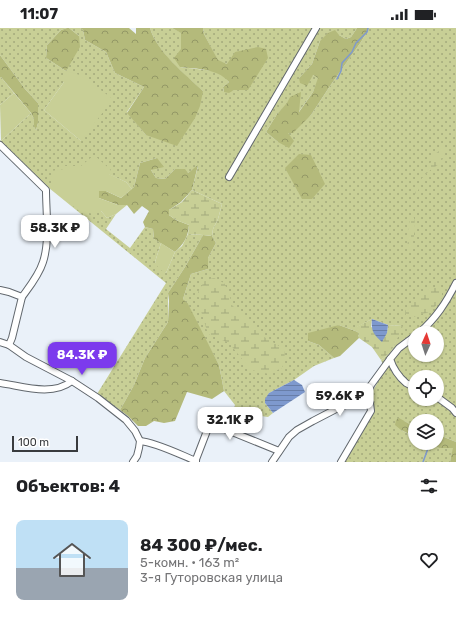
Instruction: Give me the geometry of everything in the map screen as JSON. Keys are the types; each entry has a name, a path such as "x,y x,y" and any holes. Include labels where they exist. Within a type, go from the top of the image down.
{"street":[{"path":"229,177 316,28"},
{"path":"0,145 46,190 47,240 45,254 39,272 22,297 9,345"},
{"path":"427,326 442,309 456,283"},
{"path":"0,290 22,297"},
{"path":"272,462 289,437 297,430 338,408 366,396 371,384 390,359 399,348 408,341"},
{"path":"0,342 9,345 26,357 72,381 98,398 126,420 140,441 137,456 133,462"},
{"path":"390,359 392,366 408,384"},
{"path":"0,383 44,389 59,388 72,381"},
{"path":"341,462 371,411 370,403 366,396"},
{"path":"444,402 456,413"},
{"path":"140,441 144,441 196,461 210,423 279,451"}],"green space":[{"path":"0,28 67,28 61,30 47,45 46,58 66,71 79,36 69,28 80,28 83,30 85,40 106,52 115,73 144,87 127,112 146,135 203,91 165,54 150,28 172,28 182,33 180,67 214,71 224,76 229,82 223,87 224,92 234,90 227,64 218,61 204,34 203,28 357,28 351,37 346,39 339,35 320,41 312,64 299,78 313,75 319,78 313,92 298,113 288,103 277,114 266,132 278,142 311,115 369,28 456,28 456,442 444,437 444,414 408,414 408,423 404,421 401,430 408,434 408,450 444,450 444,448 454,448 450,462 344,462 371,416 374,405 370,396 385,369 381,360 391,352 402,326 388,325 372,319 357,327 358,332 339,325 308,341 319,345 334,358 314,366 294,380 269,393 265,403 273,413 268,417 261,416 255,422 233,412 235,405 224,391 219,365 183,299 191,274 208,269 208,258 216,243 212,236 213,229 218,219 222,204 192,190 198,166 188,173 175,169 165,179 156,178 151,170 157,158 140,163 134,187 132,189 126,182 108,174 81,166 65,167 65,169 107,218 116,214 106,229 130,248 145,227 153,229 154,239 161,243 155,262 166,273 175,252 182,246 188,234 203,235 168,293 168,322 145,358 134,385 120,410 97,394 166,283 49,188 0,144 0,140 1,141 31,113 36,130 38,123 38,103 25,89 0,55","holes":["64,82 81,141 44,110"]},
{"path":"67,28 79,36 80,47 66,71 46,58 47,45 61,30"},
{"path":"80,28 129,28 136,34 136,28 150,28 165,54 203,91 200,106 195,118 177,146 146,135 127,113 144,87 115,73 106,52 85,40 83,30"},
{"path":"172,28 203,28 204,34 218,60 227,64 235,52 258,47 266,49 268,58 248,90 234,90 229,93 224,92 223,87 229,82 219,74 206,70 180,67 174,58 181,49 181,33"},
{"path":"357,28 369,28 311,115 293,133 288,133 294,141 289,148 278,142 266,132 290,97 301,92 299,112 313,92 318,78 313,75 307,86 300,83 299,78 312,64 320,41 328,33 335,30 339,35 346,39 351,37"},
{"path":"0,55 25,89 38,103 38,123 36,130 31,113 0,77"},
{"path":"66,71 80,75 113,99 81,141 44,110 64,82"},
{"path":"0,77 14,93 0,105"},
{"path":"14,93 31,113 1,141 0,105"},
{"path":"444,147 445,152 443,159 426,174 419,190 415,194 418,184 428,170 433,156"},
{"path":"299,154 311,155 325,184 312,199 302,199 285,168"},
{"path":"94,155 111,170 109,174 126,182 132,189 121,198 106,191 99,191 99,198 118,205 127,205 116,214 107,218 101,211 94,214 79,211 53,189 51,171 64,169 65,166 81,166"},
{"path":"157,158 164,167 151,170 156,178 165,179 175,169 185,169 188,173 198,165 192,190 181,202 169,210 169,215 176,220 189,225 185,240 175,252 154,239 153,229 145,227 143,222 149,211 142,206 134,214 127,205 118,205 99,198 99,191 106,191 121,198 134,187 140,163"},
{"path":"192,190 222,204 212,236 188,234 189,225 176,220 169,215 169,210 182,202"},
{"path":"410,215 413,215 415,223 413,242 410,249 407,250"},
{"path":"203,235 212,236 216,243 208,258 208,269 191,274 183,299 188,304 219,365 224,391 212,399 187,392 175,421 164,423 154,421 146,426 138,426 120,410 134,385 145,358 168,322 168,293"},
{"path":"161,243 175,252 166,273 159,269 155,262"},
{"path":"214,278 224,283 230,295 231,304 261,335 284,349 285,359 282,368 269,374 251,370 229,343 208,334 201,311 198,292 205,280"},
{"path":"432,287 437,287 442,292 442,298 433,309 427,313 414,317 407,317 405,311 407,308 421,294"},
{"path":"372,319 371,327 387,333 388,325 403,326 391,352 381,360 372,347 359,338 356,327"},
{"path":"339,325 358,332 359,338 340,356 334,358 319,345 308,341 308,333"},
{"path":"399,418 408,423 408,434 395,425 396,420"},
{"path":"444,437 456,442 456,462 450,462 453,448 444,448"}],"water":[{"path":"372,319 388,325 387,333 382,342 373,332"},
{"path":"294,380 302,385 305,392 273,413 265,403 265,399 269,393"}],"waterway":[{"path":"337,79 341,71 342,63 352,52 356,43 367,32 368,28"},
{"path":"423,462 427,450"}]}
